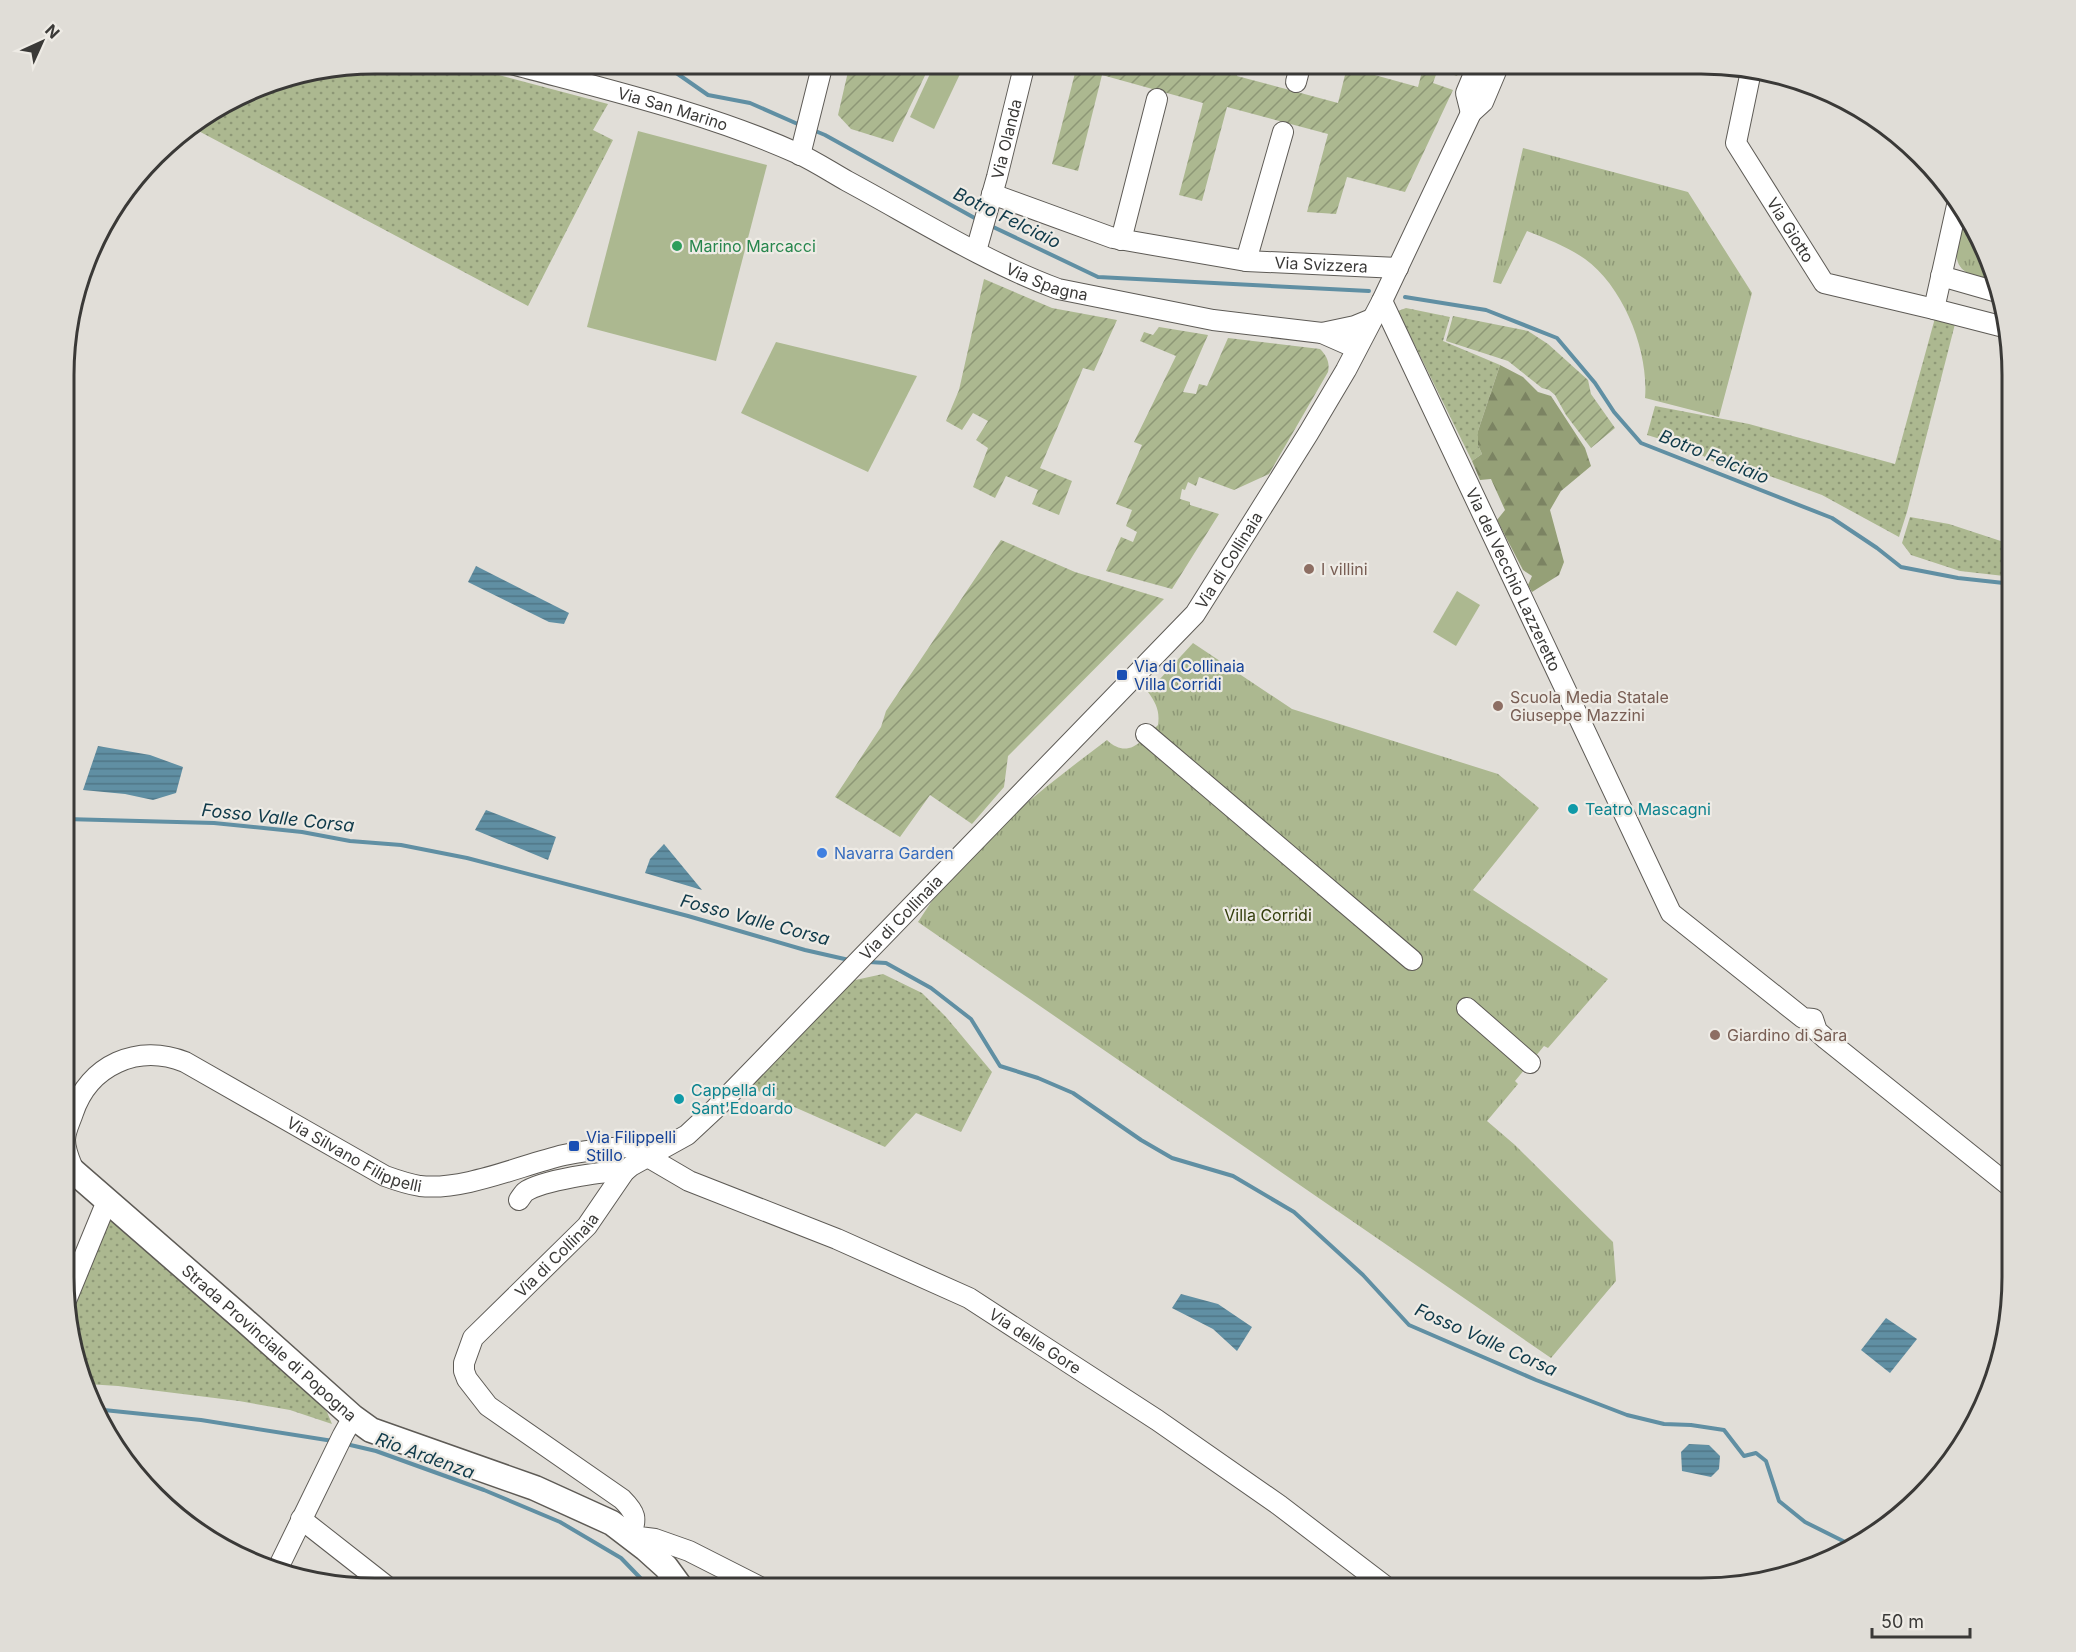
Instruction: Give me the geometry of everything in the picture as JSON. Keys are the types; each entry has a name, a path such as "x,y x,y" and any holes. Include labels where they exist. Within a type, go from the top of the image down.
{"main road":[{"name":"Strada Provinciale di Popogna","path":"74,1171 243,1318 344,1434 371,1430 534,1488 612,1523 631,1536 666,1567 674,1578"}],"street":[{"name":"Via San Marino","path":"550,74 637,97 726,126 800,154"},
{"path":"800,154 820,74"},
{"name":"Via Olanda","path":"976,251 992,197 1022,74"},
{"name":"Via di Collinaia","path":"1471,113 1466,93 1474,74"},
{"name":"Via di Collinaia","path":"631,1536 636,1521 631,1509 622,1499 488,1406 464,1371 466,1356 473,1338 587,1226 624,1172 687,1135 716,1108 1195,615 1308,434 1356,348 1382,301 1471,113 1483,102 1495,74"},
{"name":"Via Giotto","path":"1750,77 1737,143 1824,284 1999,326"},
{"path":"1121,240 1157,99"},
{"path":"1246,261 1283,132"},
{"name":"Via Spagna","path":"800,154 976,251 1058,289 1213,320 1322,333 1356,348"},
{"name":"Via Svizzera","path":"992,197 1121,240 1246,261 1398,268"},
{"path":"1934,309 1955,213"},
{"path":"1941,276 1990,290"},
{"name":"Via del Vecchio Lazzeretto","path":"1382,301 1671,914 1803,1018 1813,1019 1817,1031 1826,1039 2002,1180"},
{"name":"Via Spagna","path":"1322,333 1355,326 1372,318"},
{"path":"1146,734 1412,960"},
{"path":"1467,1008 1530,1064"},
{"name":"Via Silvano Filippelli","path":"74,1103 100,1074 116,1062 141,1055 163,1056 185,1062 385,1176 421,1186 459,1184 575,1153 636,1146 665,1146"},
{"name":"Via delle Gore","path":"648,1157 689,1181 837,1239 969,1298 1184,1438 1279,1505 1375,1578"},
{"path":"519,1200 525,1192 542,1185 601,1171 624,1172"},
{"path":"74,1281 107,1201"},
{"path":"280,1564 344,1434"},
{"path":"302,1519 376,1578"},
{"path":"631,1536 656,1539 689,1551 744,1578"}],"green space":[{"path":"355,74 495,74 608,104 593,130 613,140 528,306 198,131 241,105 278,89 316,79"},
{"path":"847,74 926,74 893,142 851,129 838,115"},
{"path":"930,74 960,74 934,129 910,117"},
{"path":"1075,74 1237,74 1237,76 1338,103 1345,74 1371,74 1418,87 1421,74 1436,74 1433,83 1453,90 1405,192 1347,177 1336,214 1307,212 1328,134 1227,107 1202,201 1179,195 1203,103 1102,75 1078,171 1052,164"},
{"name":"Marino Marcacci","path":"638,131 767,165 716,361 587,327"},
{"path":"1523,148 1688,192 1752,293 1719,417 1645,398 1643,361 1631,322 1611,286 1585,259 1557,243 1527,231 1501,284 1493,282"},
{"path":"1962,224 1987,278 1969,274 1960,267 1956,253"},
{"path":"984,279 1052,308 1117,320 1094,371 1083,368 1040,468 1072,481 1059,515 1032,504 1038,490 1006,476 995,498 973,487 988,448 976,440 988,421 973,413 962,430 946,421 959,390"},
{"path":"1406,308 1450,317 1443,341 1500,365 1478,431 1478,445 1482,454 1472,461 1398,311"},
{"path":"1453,316 1528,331 1548,344 1588,380 1591,394 1615,428 1591,448 1566,415 1555,395 1549,390 1542,388 1508,361 1446,341"},
{"path":"1935,318 1955,324 1899,537 1822,495 1764,474 1725,468 1687,447 1647,435 1655,406 1749,424 1895,464"},
{"path":"1159,327 1208,335 1183,392 1196,394 1199,384 1207,386 1228,338 1320,349 1329,366 1328,372 1269,474 1234,490 1199,477 1196,486 1188,482 1185,490 1182,489 1180,499 1190,502 1190,505 1219,514 1172,589 1106,571 1121,537 1133,542 1137,532 1126,526 1132,510 1116,504 1142,445 1134,442 1176,356 1140,341 1144,332 1153,335"},
{"path":"776,342 917,376 868,472 741,413"},
{"path":"1500,365 1523,377 1538,392 1551,396 1585,448 1591,466 1561,491 1550,510 1564,562 1559,575 1532,592 1528,585 1532,576 1523,570 1497,520 1505,510 1491,479 1480,480 1472,461 1482,454 1478,445 1478,431"},
{"path":"1910,517 1949,524 2002,541 2002,576 1960,571 1911,555 1902,543"},
{"path":"1001,540 1075,572 1164,599 1008,756 1004,787 972,824 930,795 900,837 835,797 881,727 886,711"},
{"path":"1457,591 1480,605 1456,646 1433,632"},
{"name":"Villa Corridi","path":"1193,643 1292,709 1498,774 1539,808 1473,890 1608,979 1548,1048 1544,1046 1515,1081 1518,1084 1487,1121 1515,1145 1613,1242 1616,1281 1551,1358 918,922 939,891 965,861 1044,789 1107,740 1115,746 1128,748 1140,742 1158,725 1158,711 1148,692"},
{"path":"883,974 922,993 946,1017 992,1072 961,1132 916,1113 885,1147 747,1086 846,982"},
{"path":"109,1215 293,1379 327,1412 332,1424 290,1410 239,1401 93,1384 79,1336 74,1300"}],"water":[{"path":"476,566 569,613 564,624 549,622 468,582"},
{"path":"98,746 150,755 183,767 176,793 153,800 125,794 83,790"},
{"path":"486,810 556,837 548,860 475,830"},
{"path":"664,844 702,890 645,873 650,859"},
{"path":"1181,1294 1218,1304 1252,1327 1237,1351 1213,1329 1172,1308"},
{"path":"1886,1318 1917,1339 1890,1373 1861,1350"},
{"path":"1689,1444 1709,1445 1720,1456 1719,1469 1711,1477 1682,1471 1681,1452"}],"waterway":[{"name":"Botro Felciaio","path":"678,74 708,95 750,103 800,125"},
{"name":"Botro Felciaio","path":"813,130 980,221"},
{"name":"Botro Felciaio","path":"989,225 1098,277 1369,291"},
{"name":"Botro Felciaio","path":"1405,297 1486,310 1557,338 1641,443 1832,518 1901,567 1958,578 2002,583"},
{"name":"Fosso Valle Corsa","path":"74,819 214,823 302,832 350,841 401,845 467,858 849,960"},
{"name":"Fosso Valle Corsa","path":"869,962 886,963 931,988 971,1019 1000,1066 1038,1078 1073,1093 1141,1140 1172,1158 1233,1176 1294,1212 1363,1275 1409,1325 1536,1380 1627,1415 1664,1424 1724,1430 1744,1456 1756,1453 1766,1461 1779,1501 1805,1522 1845,1542"},
{"name":"Rio Ardenza","path":"105,1410 201,1420 333,1441"},
{"name":"Rio Ardenza","path":"346,1444 376,1451 484,1490 560,1522 621,1558 640,1578"}],"place":[{"name":"Marino Marcacci","path":"677,246"},
{"name":"I villini","path":"1309,569"},
{"name":"Via di Collinaia Villa Corridi","path":"1122,675"},
{"name":"Scuola Media Statale Giuseppe Mazzini","path":"1498,706"},
{"name":"Teatro Mascagni","path":"1573,809"},
{"name":"Navarra Garden","path":"822,853"},
{"name":"Giardino di Sara","path":"1715,1035"},
{"name":"Cappella di Sant'Edoardo","path":"679,1099"},
{"name":"Via Filippelli Stillo","path":"574,1146"}]}
